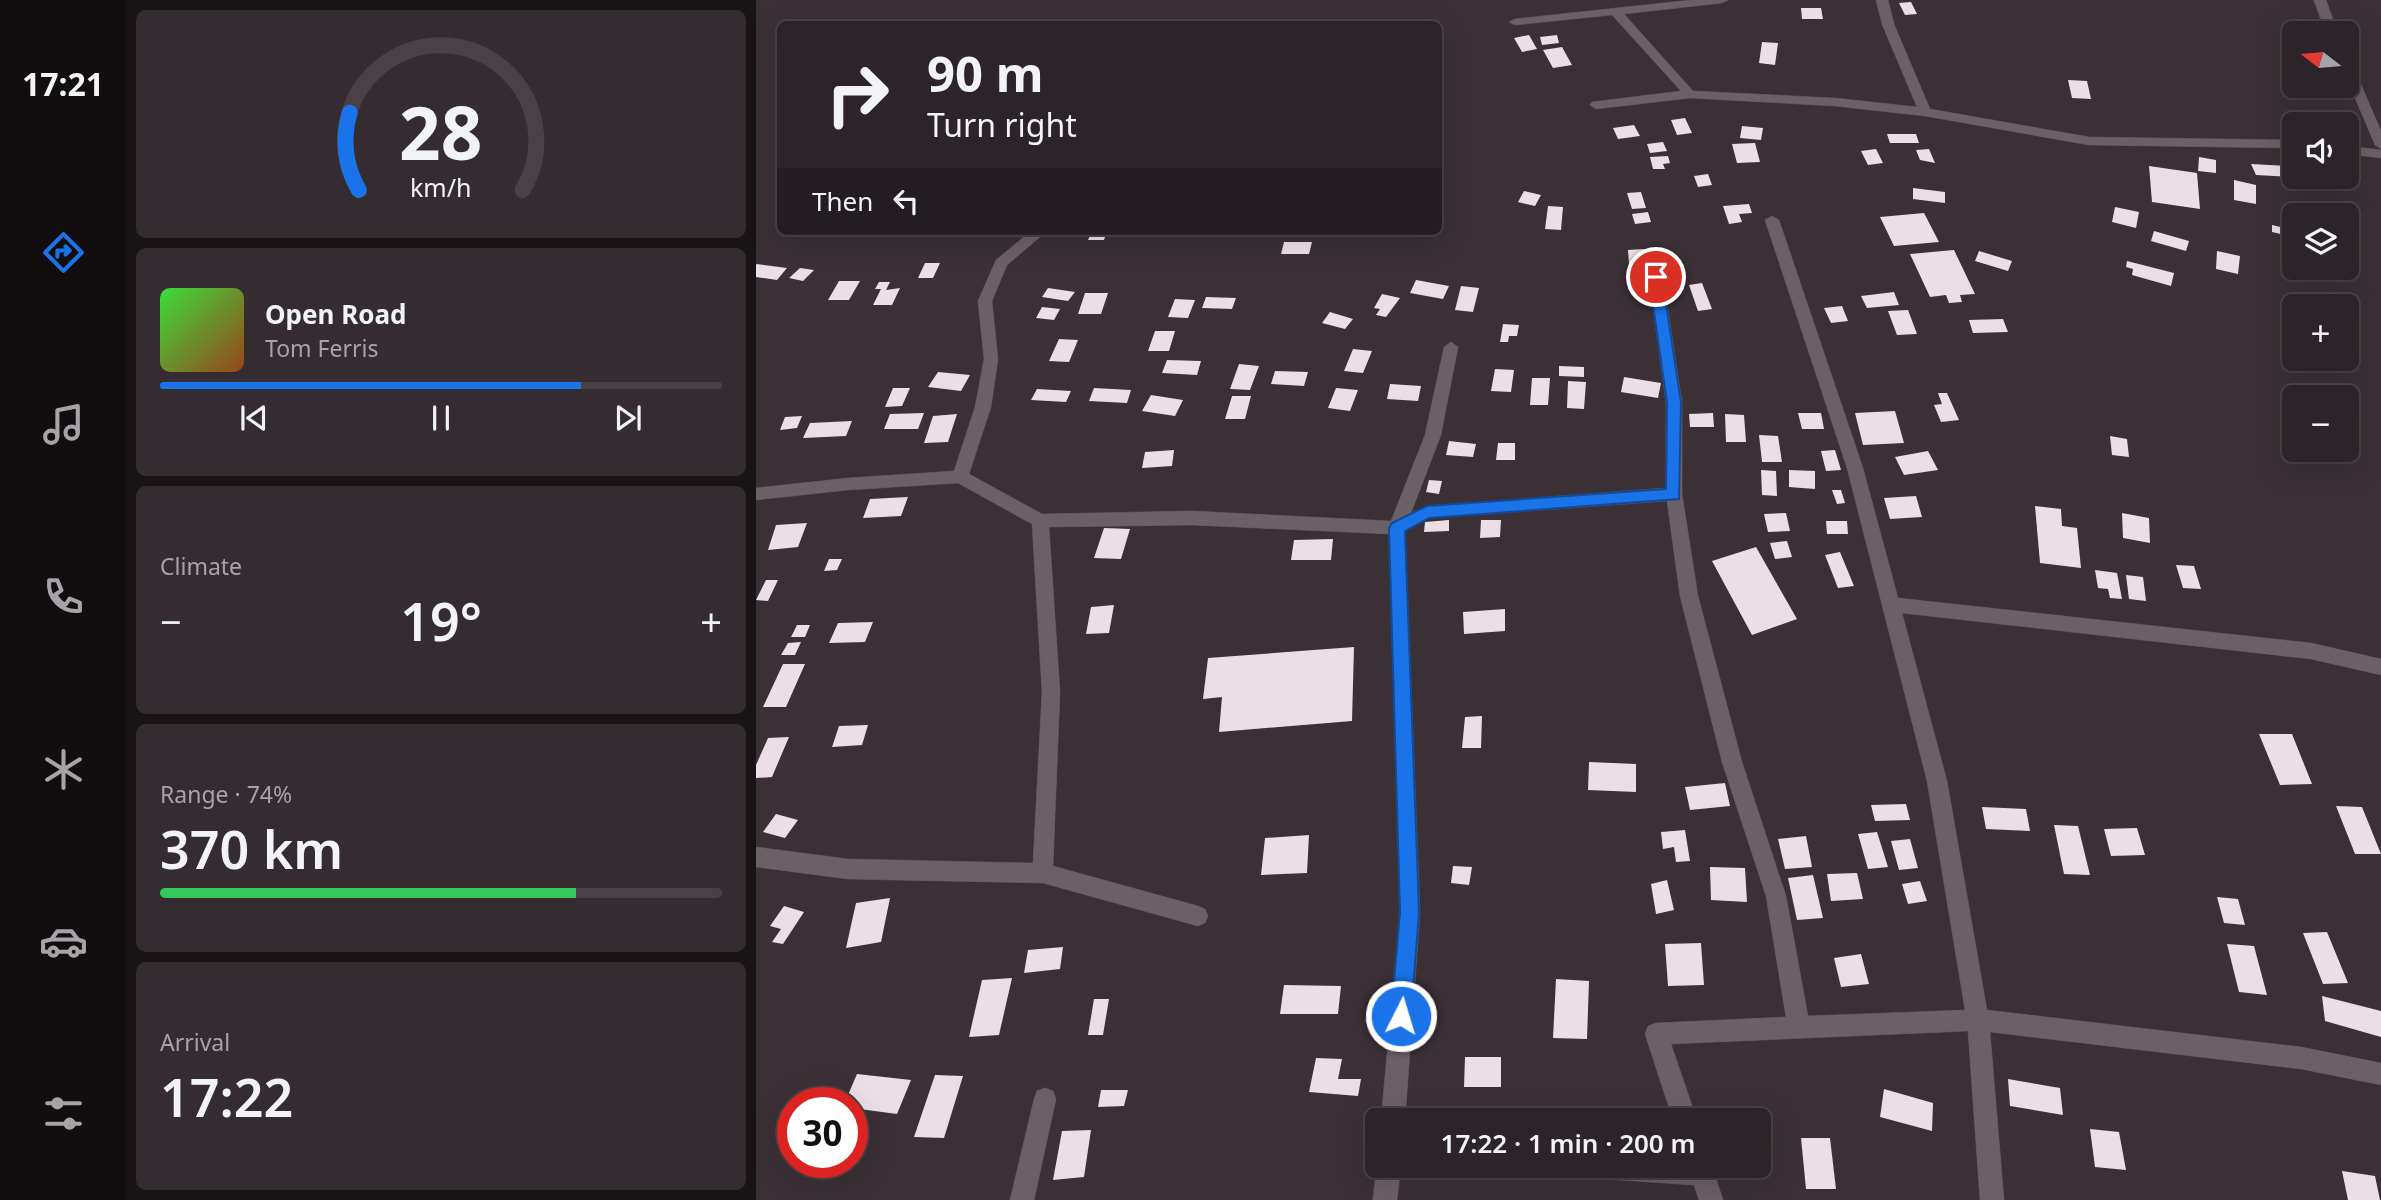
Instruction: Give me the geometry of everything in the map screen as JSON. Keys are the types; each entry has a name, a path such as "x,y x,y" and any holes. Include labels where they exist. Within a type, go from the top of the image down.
{"street":[{"path":"1515,22 1722,0"},
{"path":"1882,0 1888,24 1925,112"},
{"path":"2320,0 2328,21"},
{"path":"1614,10 1690,94"},
{"path":"1596,106 1690,94 1835,102 1925,112 2089,141 2282,144"},
{"path":"2359,94 2381,145"},
{"path":"2359,151 2381,154"},
{"path":"1772,220 1834,398 1893,605 1937,781 1978,1020 1992,1200"},
{"path":"960,477 983,407 991,359 985,301 1001,263 1035,235"},
{"path":"1656,277 1674,403 1674,495 1689,596 1732,762 1776,896 1800,1027"},
{"path":"1394,1108 1410,912 1397,528 1433,435 1451,347"},
{"path":"756,494 848,484 960,477 1040,521 1192,518 1397,528 1427,512 1674,495"},
{"path":"1040,521 1051,692 1043,873"},
{"path":"1893,605 2311,651 2381,667"},
{"path":"756,857 848,869 1043,873 1198,916"},
{"path":"1681,1108 1656,1034 1978,1020 2301,1058 2381,1074"},
{"path":"1021,1200 1045,1099"},
{"path":"1385,1200 1388,1178"},
{"path":"1704,1178 1711,1200"}],"building":[{"path":"1911,2 1917,14 1905,15 1899,3"},
{"path":"1801,8 1821,8 1823,19 1802,19"},
{"path":"1529,35 1537,49 1522,52 1514,38"},
{"path":"1557,35 1559,43 1542,45 1540,37"},
{"path":"1762,42 1778,43 1775,65 1759,63"},
{"path":"1562,47 1572,65 1553,68 1543,50"},
{"path":"2068,80 2087,81 2091,99 2072,98"},
{"path":"1685,118 1692,133 1677,135 1671,120"},
{"path":"1634,125 1640,136 1618,139 1613,128"},
{"path":"1742,126 1763,128 1761,140 1740,138"},
{"path":"1887,134 1916,134 1919,143 1890,143"},
{"path":"1663,142 1667,151 1650,153 1647,144"},
{"path":"1755,143 1760,162 1737,163 1732,144"},
{"path":"1876,149 1883,163 1868,165 1861,151"},
{"path":"1929,149 1935,163 1920,160 1916,150"},
{"path":"1668,156 1670,163 1663,164 1665,169 1653,169 1650,157"},
{"path":"2199,157 2216,160 2216,173 2198,171"},
{"path":"2251,164 2282,166 2282,176 2256,175"},
{"path":"2149,166 2197,173 2200,209 2152,202"},
{"path":"1708,174 1712,185 1698,187 1694,176"},
{"path":"2234,180 2256,185 2256,204 2234,200"},
{"path":"1913,188 1945,192 1945,203 1913,199"},
{"path":"1524,191 1541,195 1535,206 1518,202"},
{"path":"1641,192 1646,208 1632,209 1627,193"},
{"path":"1749,204 1752,213 1739,214 1742,222 1729,224 1723,206"},
{"path":"1548,206 1563,207 1561,230 1545,229"},
{"path":"2115,207 2139,212 2136,228 2112,222"},
{"path":"1648,212 1651,222 1635,224 1632,214"},
{"path":"1924,213 1939,242 1894,246 1880,217"},
{"path":"2272,225 2282,227 2282,234 2272,232"},
{"path":"2154,231 2189,241 2186,251 2151,241"},
{"path":"1090,235 1106,235 1104,240 1088,240"},
{"path":"1284,242 1312,242 1309,254 1281,254"},
{"path":"1644,249 1646,264 1629,264 1628,250"},
{"path":"1954,250 1975,294 1960,295 1962,302 1949,303 1946,295 1930,297 1910,254"},
{"path":"1979,251 2012,261 2008,271 1975,261"},
{"path":"2217,251 2240,256 2238,274 2216,269"},
{"path":"2127,261 2174,273 2171,286 2132,275 2133,269 2126,267"},
{"path":"925,263 940,263 933,278 918,278"},
{"path":"756,265 787,268 777,280 756,277"},
{"path":"800,268 814,270 803,281 789,278"},
{"path":"1416,280 1449,286 1443,299 1410,293"},
{"path":"839,281 860,281 849,300 828,300"},
{"path":"879,282 890,282 886,290 900,288 892,305 873,305 881,289 875,289"},
{"path":"1702,283 1712,309 1698,311 1689,285"},
{"path":"1461,286 1479,288 1473,312 1455,310"},
{"path":"1048,288 1075,292 1068,301 1042,297"},
{"path":"1894,292 1899,305 1867,308 1861,296"},
{"path":"1085,293 1108,293 1101,314 1078,314"},
{"path":"1382,294 1400,298 1386,317 1376,315 1380,309 1374,308"},
{"path":"1206,297 1236,298 1232,309 1202,308"},
{"path":"1175,299 1195,300 1188,318 1168,317"},
{"path":"1842,306 1848,321 1831,323 1824,308"},
{"path":"1042,307 1060,309 1054,320 1036,318"},
{"path":"1908,310 1917,334 1897,335 1888,311"},
{"path":"1330,312 1353,319 1345,329 1322,323"},
{"path":"2003,319 2008,332 1973,333 1969,320"},
{"path":"1503,324 1519,325 1517,336 1509,336 1508,342 1500,342"},
{"path":"1155,331 1175,331 1169,351 1148,351"},
{"path":"1059,339 1078,340 1069,362 1049,361"},
{"path":"1353,349 1372,351 1363,373 1344,371"},
{"path":"1167,360 1201,361 1197,375 1162,373"},
{"path":"1239,364 1259,366 1250,390 1230,389"},
{"path":"1559,366 1584,367 1584,377 1559,376"},
{"path":"1495,369 1514,370 1511,392 1491,391"},
{"path":"1275,371 1308,372 1304,386 1271,384"},
{"path":"938,372 970,375 961,391 928,387"},
{"path":"1624,377 1661,383 1658,398 1621,392"},
{"path":"1532,378 1550,378 1548,405 1530,405"},
{"path":"1568,381 1586,382 1584,409 1567,408"},
{"path":"1390,384 1421,386 1418,401 1387,399"},
{"path":"893,388 910,388 902,406 885,407"},
{"path":"1094,388 1131,390 1127,403 1089,401"},
{"path":"1336,388 1358,390 1350,411 1328,408"},
{"path":"1037,389 1071,391 1066,402 1031,400"},
{"path":"1938,393 1947,393 1959,420 1941,422 1934,405 1942,404"},
{"path":"1151,395 1183,400 1175,416 1142,411"},
{"path":"1232,396 1251,396 1245,419 1225,419"},
{"path":"1895,411 1904,443 1863,445 1855,413"},
{"path":"924,413 918,429 884,429 890,414"},
{"path":"1713,413 1714,427 1690,427 1689,414"},
{"path":"1798,413 1821,413 1824,429 1802,429"},
{"path":"957,414 948,442 924,443 933,416"},
{"path":"1725,414 1744,415 1746,442 1726,442"},
{"path":"802,416 797,428 780,430 785,417"},
{"path":"852,421 846,436 803,438 810,423"},
{"path":"1759,435 1778,436 1782,462 1762,462"},
{"path":"2110,436 2127,439 2129,457 2112,455"},
{"path":"1449,441 1476,444 1473,457 1446,455"},
{"path":"1498,443 1515,443 1515,460 1496,460"},
{"path":"1174,450 1172,466 1142,468 1145,452"},
{"path":"1835,450 1841,470 1826,471 1821,451"},
{"path":"1928,451 1938,470 1904,475 1895,457"},
{"path":"1761,470 1776,471 1777,496 1762,495"},
{"path":"1789,470 1815,471 1815,489 1789,487"},
{"path":"1429,480 1442,481 1439,494 1426,492"},
{"path":"1832,490 1841,490 1845,503 1837,504"},
{"path":"1916,496 1922,517 1890,519 1884,498"},
{"path":"908,497 901,516 863,518 870,499"},
{"path":"2035,506 2061,509 2062,526 2077,528 2081,568 2040,563"},
{"path":"1786,513 1790,531 1768,532 1764,514"},
{"path":"2122,513 2149,518 2150,543 2123,538"},
{"path":"1449,520 1449,531 1424,532 1425,522"},
{"path":"1481,520 1501,520 1500,537 1480,538"},
{"path":"1826,521 1847,521 1848,534 1827,534"},
{"path":"807,523 798,547 768,550 776,525"},
{"path":"1104,528 1130,529 1121,559 1094,558"},
{"path":"1333,539 1331,560 1291,560 1294,540"},
{"path":"1787,541 1792,557 1775,559 1770,543"},
{"path":"1756,547 1797,619 1752,635 1712,561"},
{"path":"1840,552 1854,586 1838,588 1825,555"},
{"path":"829,559 842,559 837,570 824,571"},
{"path":"2176,565 2194,566 2201,589 2183,588"},
{"path":"2095,570 2117,573 2122,599 2110,598 2108,589 2098,588"},
{"path":"2126,575 2143,577 2146,601 2129,599"},
{"path":"766,580 778,580 768,601 756,600"},
{"path":"1114,605 1109,633 1086,634 1091,607"},
{"path":"1505,609 1505,631 1464,634 1463,612"},
{"path":"873,622 865,642 829,643 838,623"},
{"path":"797,625 810,625 805,637 791,637"},
{"path":"801,642 795,655 781,655 788,643"},
{"path":"1354,647 1352,721 1219,732 1222,697 1203,699 1208,658"},
{"path":"783,664 805,664 786,707 763,707"},
{"path":"1482,716 1481,748 1462,748 1465,717"},
{"path":"868,725 862,745 832,747 839,726"},
{"path":"2259,734 2292,734 2312,784 2280,785"},
{"path":"789,737 772,777 756,778 756,765 768,738"},
{"path":"1589,762 1636,764 1636,792 1588,790"},
{"path":"1725,783 1730,806 1690,810 1685,787"},
{"path":"1906,804 1910,820 1875,821 1871,805"},
{"path":"2336,806 2362,807 2381,854 2355,854"},
{"path":"1982,807 2026,809 2030,831 1986,829"},
{"path":"776,814 798,820 785,838 763,832"},
{"path":"2054,825 2078,826 2090,875 2064,874"},
{"path":"2137,828 2145,855 2111,856 2104,829"},
{"path":"1685,830 1690,861 1676,862 1674,847 1663,849 1661,832"},
{"path":"1877,832 1888,867 1868,869 1858,834"},
{"path":"1309,835 1307,873 1261,875 1265,838"},
{"path":"1806,836 1812,867 1785,869 1778,839"},
{"path":"1910,839 1918,868 1899,870 1891,841"},
{"path":"1453,866 1472,867 1469,885 1451,883"},
{"path":"1710,867 1745,868 1747,902 1711,900"},
{"path":"1857,873 1863,899 1831,901 1827,874"},
{"path":"1813,875 1823,918 1797,920 1788,878"},
{"path":"1667,880 1674,910 1656,914 1651,884"},
{"path":"1920,881 1927,901 1908,904 1902,884"},
{"path":"2217,897 2238,899 2245,925 2224,923"},
{"path":"890,898 881,942 846,948 856,903"},
{"path":"784,906 804,912 783,944 772,942 781,929 770,926"},
{"path":"2327,932 2348,983 2323,984 2303,933"},
{"path":"1701,943 1704,985 1668,986 1665,944"},
{"path":"2227,944 2254,946 2267,995 2239,992"},
{"path":"1063,947 1060,969 1024,973 1028,950"},
{"path":"1861,954 1869,984 1841,987 1834,958"},
{"path":"1012,978 999,1035 969,1037 982,980"},
{"path":"1556,979 1589,981 1587,1039 1553,1038"},
{"path":"1284,985 1341,986 1338,1014 1280,1014"},
{"path":"2322,996 2381,1011 2381,1037 2325,1021"},
{"path":"1094,999 1109,999 1103,1035 1088,1035"},
{"path":"1465,1057 1501,1057 1501,1087 1464,1087"},
{"path":"1316,1058 1342,1059 1338,1079 1361,1079 1358,1096 1309,1092"},
{"path":"857,1074 911,1080 897,1114 868,1110 868,1087 851,1087"},
{"path":"935,1075 963,1076 944,1138 914,1137"},
{"path":"2008,1079 2060,1088 2063,1115 2010,1106"},
{"path":"1884,1089 1933,1103 1932,1131 1880,1117"},
{"path":"1101,1090 1128,1090 1124,1106 1098,1107"},
{"path":"2090,1129 2119,1132 2126,1170 2095,1167"},
{"path":"1091,1130 1084,1177 1053,1180 1062,1131"},
{"path":"1801,1138 1830,1138 1836,1189 1806,1189"},
{"path":"2342,1171 2375,1176 2380,1200 2348,1200"}],"route":[{"path":"1401,1016 1410,912 1397,528 1427,512 1674,495 1674,403 1656,277"}]}
